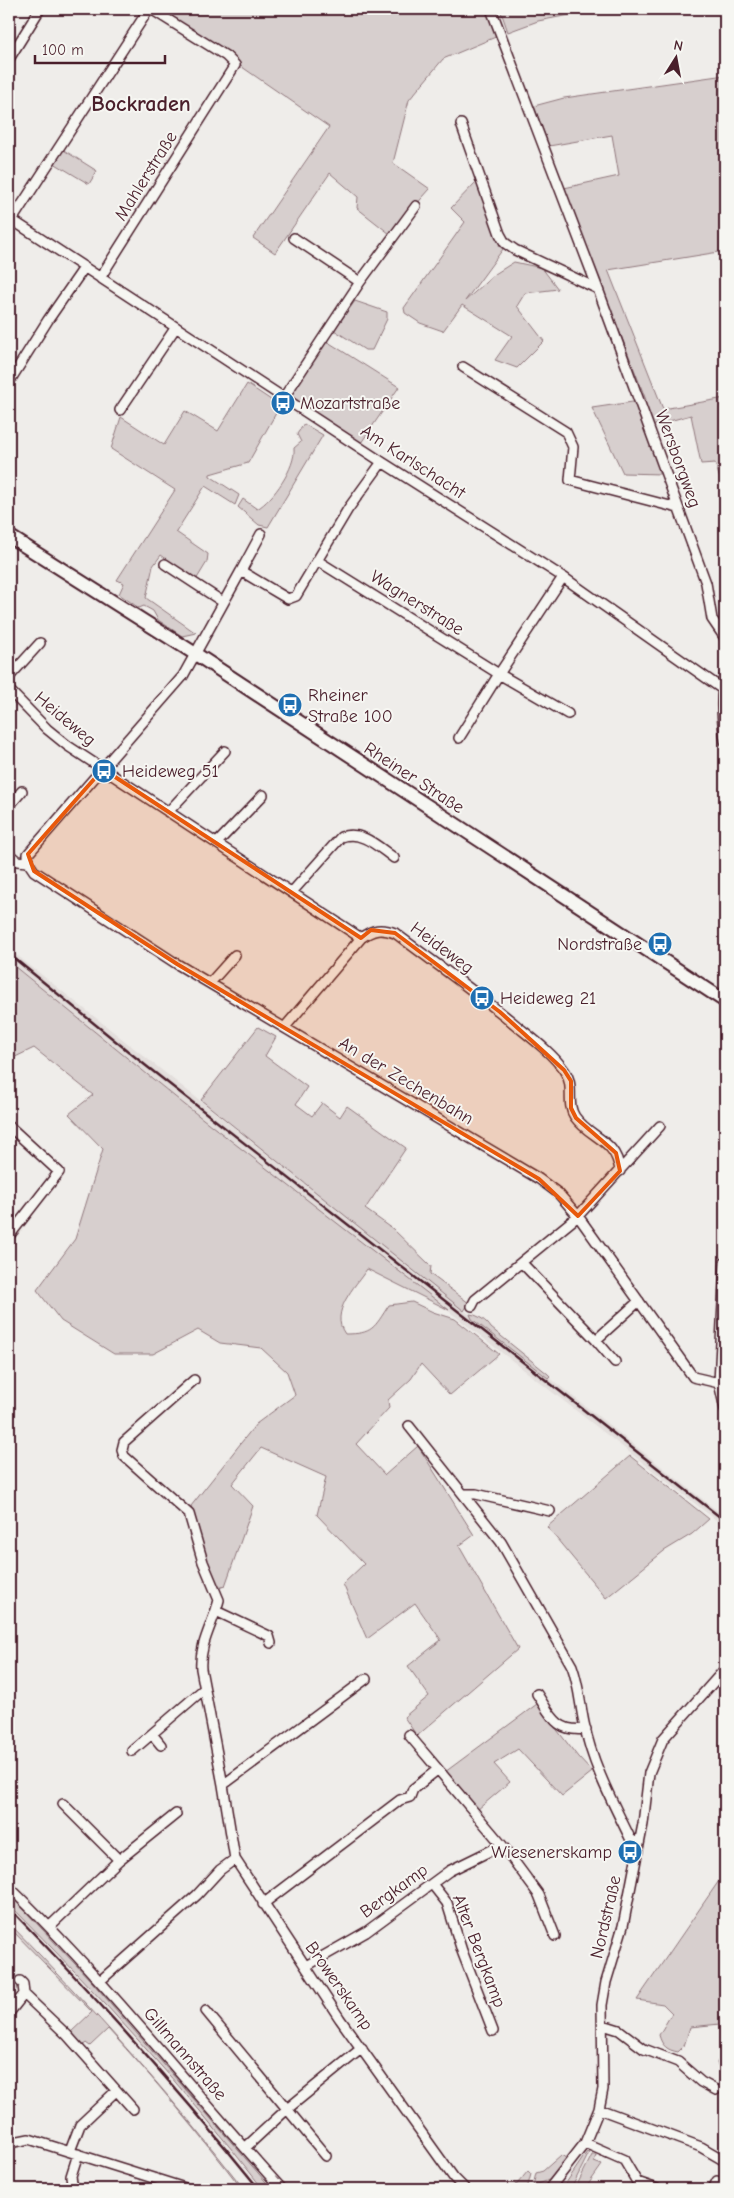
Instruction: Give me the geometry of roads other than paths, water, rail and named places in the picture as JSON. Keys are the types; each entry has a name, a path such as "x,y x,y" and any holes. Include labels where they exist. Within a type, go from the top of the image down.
{"main road":[{"name":"Rheiner Straße","path":"9,536 194,653 725,1001"}],"street":[{"path":"9,59 40,9"},
{"path":"10,219 150,9"},
{"name":"Mahlerstraße","path":"100,278 235,65 226,56 150,9"},
{"name":"Wersborgweg","path":"491,9 598,289 706,583 712,619 725,638"},
{"path":"461,124 500,234 505,243 515,250 598,289"},
{"path":"284,397 360,282 416,206"},
{"name":"Am Karlschacht","path":"10,219 382,462 563,577 724,690"},
{"path":"294,238 360,282"},
{"path":"9,382 84,268"},
{"path":"120,410 176,327"},
{"path":"463,367 566,432 573,447 570,480 678,508"},
{"path":"241,571 288,599 292,598 318,561 348,509 382,462"},
{"path":"194,653 261,534"},
{"name":"Wagnerstraße","path":"318,561 499,674 568,714"},
{"path":"165,564 223,602"},
{"path":"458,738 563,577"},
{"path":"9,677 40,643"},
{"name":"Heideweg","path":"28,862 28,854 182,676 194,653"},
{"path":"725,674 722,714 725,741"},
{"name":"Heideweg","path":"9,690 47,729 103,769 361,938"},
{"path":"168,812 225,751"},
{"path":"9,806 22,791"},
{"path":"217,843 264,795"},
{"path":"292,892 341,837 359,835 394,858"},
{"name":"An der Zechenbahn","path":"9,854 17,860 28,862 34,871 210,983 539,1179 558,1193 578,1216 693,1377 719,1383"},
{"name":"Heideweg","path":"285,1027 361,938 371,930 382,929 395,933 500,1012 541,1046 564,1070 571,1081 571,1108 576,1118 616,1153 620,1171"},
{"path":"210,983 235,956"},
{"path":"9,1126 60,1172 9,1236"},
{"path":"472,1306 476,1300 578,1216 660,1126"},
{"path":"725,1262 719,1383 725,1409"},
{"path":"522,1263 615,1362"},
{"path":"596,1340 640,1301"},
{"name":"Browerskamp","path":"194,1380 124,1442 122,1450 124,1456 190,1514 203,1562 219,1600 203,1641 200,1657 204,1689 235,1859 340,2019 454,2178 465,2189"},
{"path":"409,1426 501,1542 572,1666 578,1684 586,1729 598,1770 630,1838 638,1846"},
{"path":"464,1494 476,1494 550,1511"},
{"path":"216,1610 269,1636 271,1642"},
{"name":"Nordstraße","path":"549,2189 585,2143 599,2109 603,2089 602,2005 623,1926 643,1824 649,1772 663,1739 725,1669"},
{"path":"223,1785 366,1679"},
{"path":"132,1751 204,1689"},
{"path":"537,1694 555,1721 565,1729 586,1729"},
{"path":"152,1734 161,1745"},
{"path":"409,1736 502,1844 540,1895 555,1936"},
{"path":"263,1904 400,1800 410,1797 413,1789 437,1770"},
{"path":"63,1804 119,1860"},
{"path":"50,1926 119,1860 176,1814"},
{"name":"Bergkamp","path":"306,1966 366,1932 449,1871 502,1844"},
{"path":"100,1981 197,1895 220,1870 235,1859"},
{"name":"Alter Bergkamp","path":"432,1884 447,1903 462,1951 493,2031"},
{"name":"Gillmannstraße","path":"9,1887 50,1926 100,1981 282,2189"},
{"path":"20,1981 23,1984 24,1994 67,2036 134,2109"},
{"path":"9,2013 24,1994"},
{"path":"206,2011 326,2156"},
{"path":"603,2026 618,2030 644,2049 678,2062 701,2082 716,2090"},
{"path":"245,2148 286,2110 362,2048"},
{"path":"73,2189 71,2176 80,2125 116,2091"},
{"path":"599,2109 700,2147 725,2161"},
{"path":"9,2143 29,2139 188,2189"},
{"path":"585,2143 624,2160 637,2182 657,2189"}],"railway":[{"path":"9,954 145,1065 725,1521"},
{"path":"9,1908 137,2046 199,2116 259,2189"}],"place":[{"name":"Mozartstraße","path":"283,403"},
{"name":"Rheiner Straße 100","path":"290,705"},
{"name":"Heideweg 51","path":"104,771"},
{"name":"Nordstraße","path":"660,944"},
{"name":"Heideweg 21","path":"482,998"},
{"name":"Wiesenerskamp","path":"630,1852"}],"district":[{"name":"Bockraden","path":"141,104"}]}
